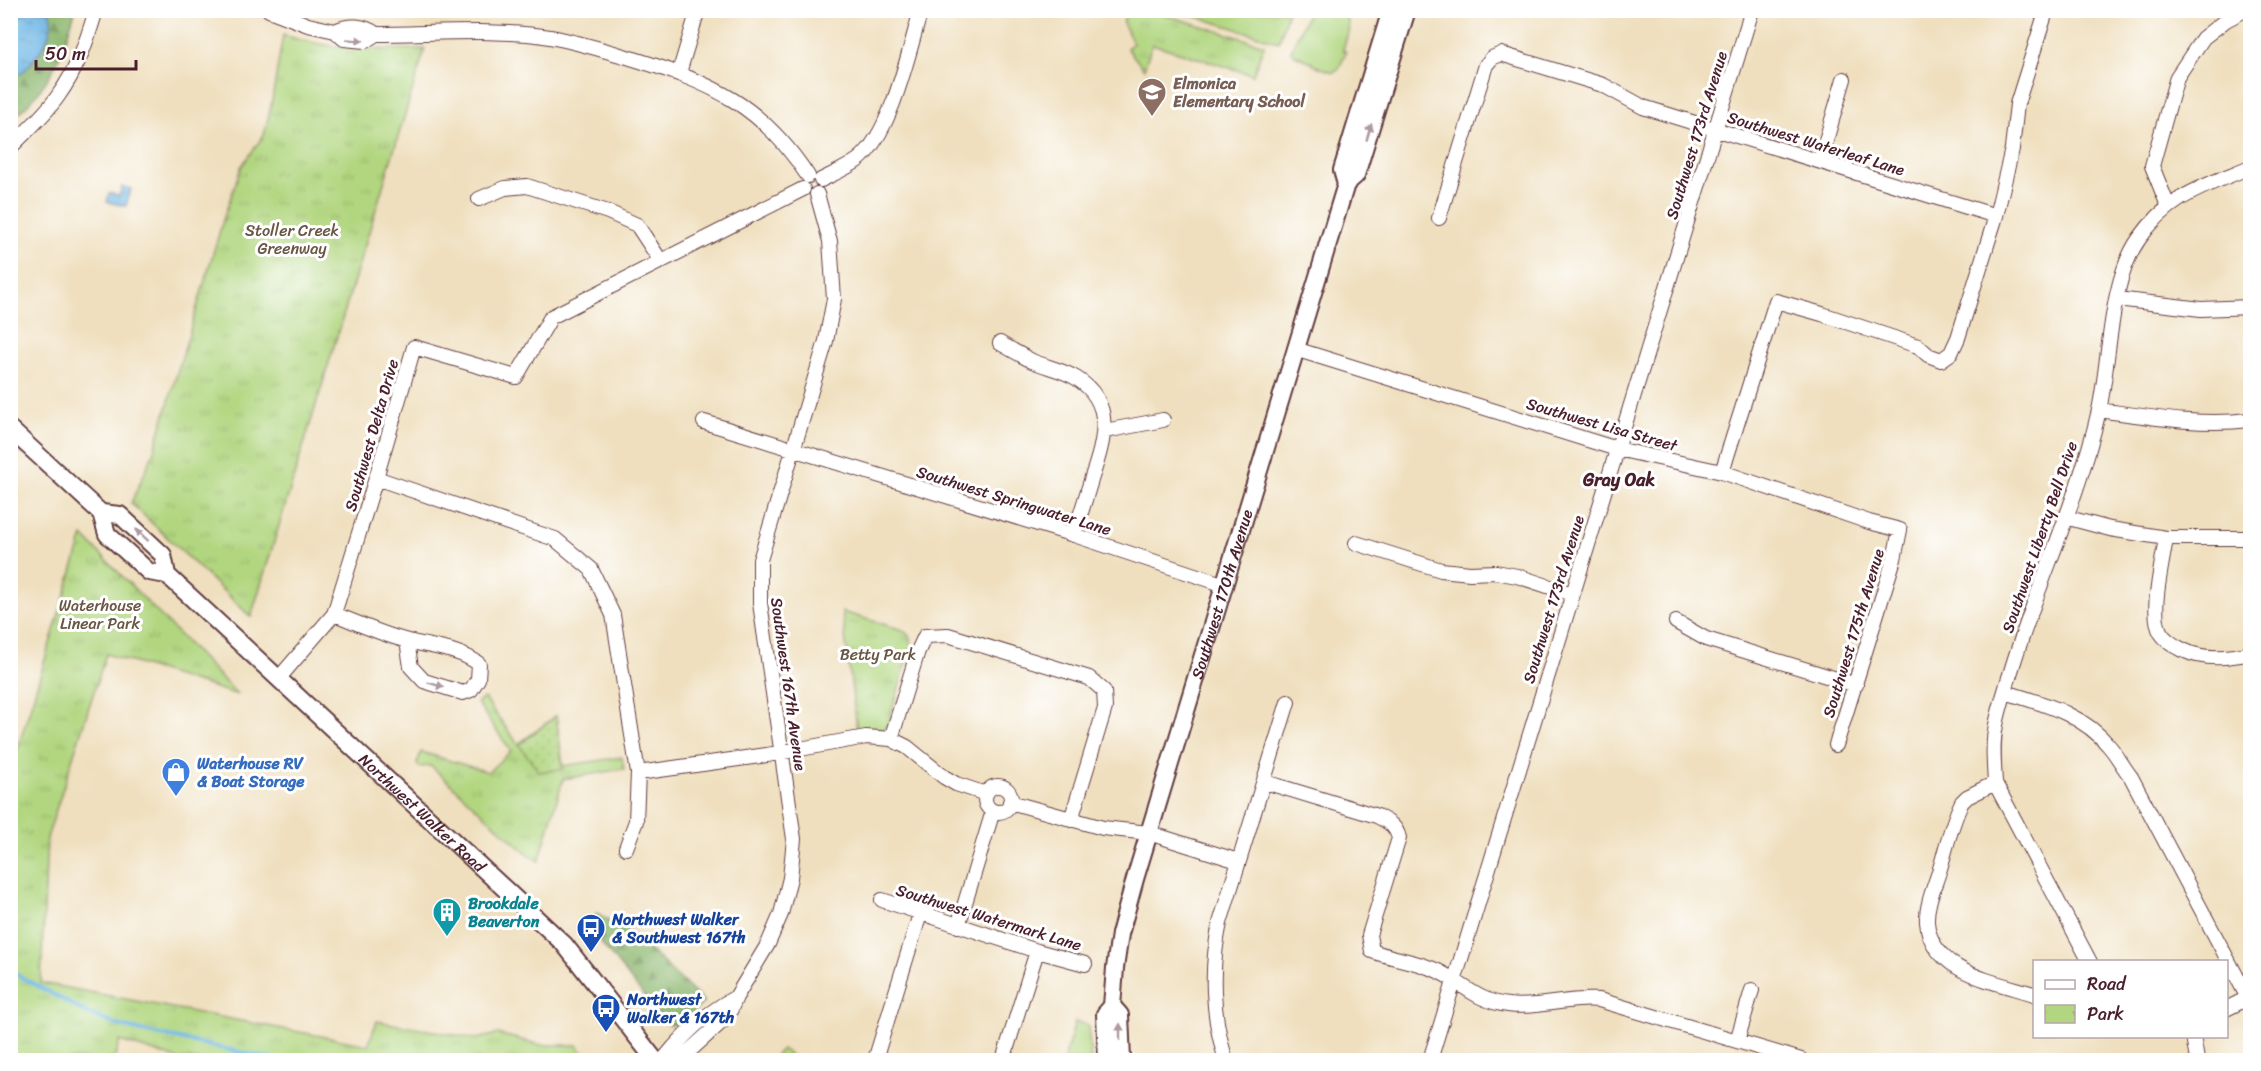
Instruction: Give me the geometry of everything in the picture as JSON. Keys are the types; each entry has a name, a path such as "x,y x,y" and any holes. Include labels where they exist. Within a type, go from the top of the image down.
{"main road":[{"name":"Southwest 170th Avenue","path":"1346,184 1342,170 1391,10"},
{"name":"Southwest 170th Avenue","path":"1107,1060 1105,1014 1112,1006 1114,968 1120,934 1346,184 1356,175 1407,10"},
{"name":"Northwest Walker Road","path":"10,429 101,513 107,534 149,572 167,575 564,944 655,1060"},
{"name":"Southwest 170th Avenue","path":"1112,1006 1120,1015 1122,1060"}],"street":[{"path":"11,148 57,98 73,73 86,45 96,10"},
{"path":"269,10 308,25 335,31 345,26 367,27 376,34 495,33 549,37 615,53 679,73 745,106 782,139 809,195 817,194 822,188 821,180 816,175 805,183"},
{"path":"679,73 698,10"},
{"path":"821,180 858,160 877,141 889,116 921,10"},
{"name":"Southwest 173rd Avenue","path":"1430,1060 1752,10"},
{"path":"2168,206 2156,181 2152,166 2177,77 2203,38 2226,20 2245,10"},
{"path":"1722,472 1776,301 1918,346 1941,360 1951,353 1958,339 1996,216 2012,149 2018,104 2044,18"},
{"name":"Southwest Waterleaf Lane","path":"1439,218 1486,65 1492,58 1501,54 1603,85 1643,107 1996,216"},
{"path":"1820,161 1844,80"},
{"name":"Southwest Liberty Bell Drive","path":"2089,960 1995,783 1996,726 2023,631 2065,518 2099,410 2116,299 2128,258 2138,241 2168,206 2181,197 2250,166"},
{"name":"Southwest Delta Drive","path":"279,678 334,614 414,347 516,376 551,317 805,183"},
{"path":"480,199 505,188 527,186 608,212 637,225 660,260"},
{"name":"Southwest 167th Avenue","path":"671,1060 686,1054 728,1016 736,997 768,944 781,914 790,878 794,839 760,603 760,560 826,341 834,299 830,241 817,194"},
{"path":"2116,299 2201,309 2250,307"},
{"path":"1000,343 1032,360 1073,376 1083,383 1098,402 1104,416 1105,431 1100,455 1074,535"},
{"name":"Southwest Lisa Street","path":"1295,349 1617,449 1722,472 1869,522 1900,530"},
{"path":"2099,410 2178,421 2226,423 2250,420"},
{"path":"1105,431 1163,420"},
{"name":"Southwest Springwater Lane","path":"704,422 1074,535 1226,585"},
{"path":"376,478 555,538 591,569 613,615 638,773 636,821 627,848"},
{"path":"2065,518 2110,529 2166,538 2250,538"},
{"name":"Southwest 175th Avenue","path":"1836,745 1894,559 1900,530"},
{"path":"2166,538 2156,607 2160,633 2172,645 2192,654 2214,657 2250,654"},
{"path":"1356,543 1441,570 1470,573 1496,572 1517,576 1572,594"},
{"path":"334,614 407,641 471,658 479,664 478,679 471,690 463,693 424,681 411,667 407,641"},
{"path":"1676,622 1706,639 1856,685"},
{"path":"891,739 918,651 925,636 948,635 1089,678 1104,691 1105,708 1071,820"},
{"path":"2005,692 2063,711 2088,725 2109,745 2131,777 2249,998 2228,1008"},
{"path":"1226,1060 1216,1019 1215,945 1238,861 1265,782 1288,702"},
{"path":"638,773 782,752 866,736 891,739 907,747 956,784 986,794"},
{"path":"1265,782 1377,816 1397,829 1399,838 1369,935 1372,951 1436,970 1475,996 1507,1005 1581,998 1599,1000 1801,1060"},
{"path":"1995,783 1967,797 1962,802 1931,900 1927,921 1932,939 1943,956 1968,973 2033,994"},
{"path":"1001,786 1009,793 1010,802 1003,810 993,811 986,805 986,794 992,787 1001,786"},
{"path":"1010,802 1103,828 1149,833 1238,861"},
{"path":"958,926 993,811"},
{"name":"Southwest Watermark Lane","path":"882,900 1037,951 1085,964"},
{"path":"875,1060 920,914"},
{"path":"1003,1060 1037,951"},
{"path":"1737,1041 1752,990"},
{"name":"Southwest 167th Avenue","path":"663,1060 677,1043 716,1007 736,997"},
{"path":"2193,1038 2197,1060"}],"green space":[{"path":"10,11 75,11 53,71 23,110 11,116"},
{"path":"334,11 435,11 434,14"},
{"path":"1126,11 1153,11 1264,45 1253,75 1152,44 1144,69 1127,48 1133,43 1123,23"},
{"path":"1178,11 1288,11 1279,42"},
{"path":"1309,11 1342,11 1348,20 1343,49 1346,52 1339,69 1333,72 1313,65 1312,62 1291,51"},
{"name":"Stoller Creek Greenway","path":"283,35 336,46 371,49 425,49 251,617 131,503 153,454 241,167 264,135"},
{"name":"Waterhouse Linear Park","path":"83,536 238,695 106,654 47,838 41,983 368,1045 377,1021 477,1039 498,1034 541,1045 577,1045 589,1060 180,1060 120,1041 114,1060 11,1060 11,770"},
{"name":"Betty Park","path":"842,612 903,630 910,637 911,648 888,724 882,729 857,730"},
{"path":"484,698 518,744 556,716 563,766 622,757 624,769 563,779 539,861 527,854 431,766 419,767 417,764 421,752 488,772 511,751 477,703"},
{"path":"556,716 563,769 539,772 519,745"},
{"path":"597,913 634,935 704,1002 681,1022 671,1025 666,1023 588,927"},
{"path":"1075,1022 1088,1025 1091,1060 1064,1060"},
{"path":"782,1049 797,1060 771,1060"}],"water":[{"path":"24,11 49,11 51,28 44,45 33,61 21,74 11,74 11,30"},
{"path":"122,187 131,189 126,206 107,202 109,193 119,196"}],"waterway":[{"path":"10,971 89,1014 120,1026 276,1060"},
{"path":"288,1060 301,1056 387,1060"}],"place":[{"name":"Elmonica Elementary School","path":"1152,118"},
{"name":"Waterhouse RV & Boat Storage","path":"176,798"},
{"name":"Brookdale Beaverton","path":"447,938"},
{"name":"Northwest Walker & Southwest 167th","path":"591,954"},
{"name":"Northwest Walker & 167th","path":"606,1034"}],"district":[{"name":"Gray Oak","path":"1619,480"}]}
